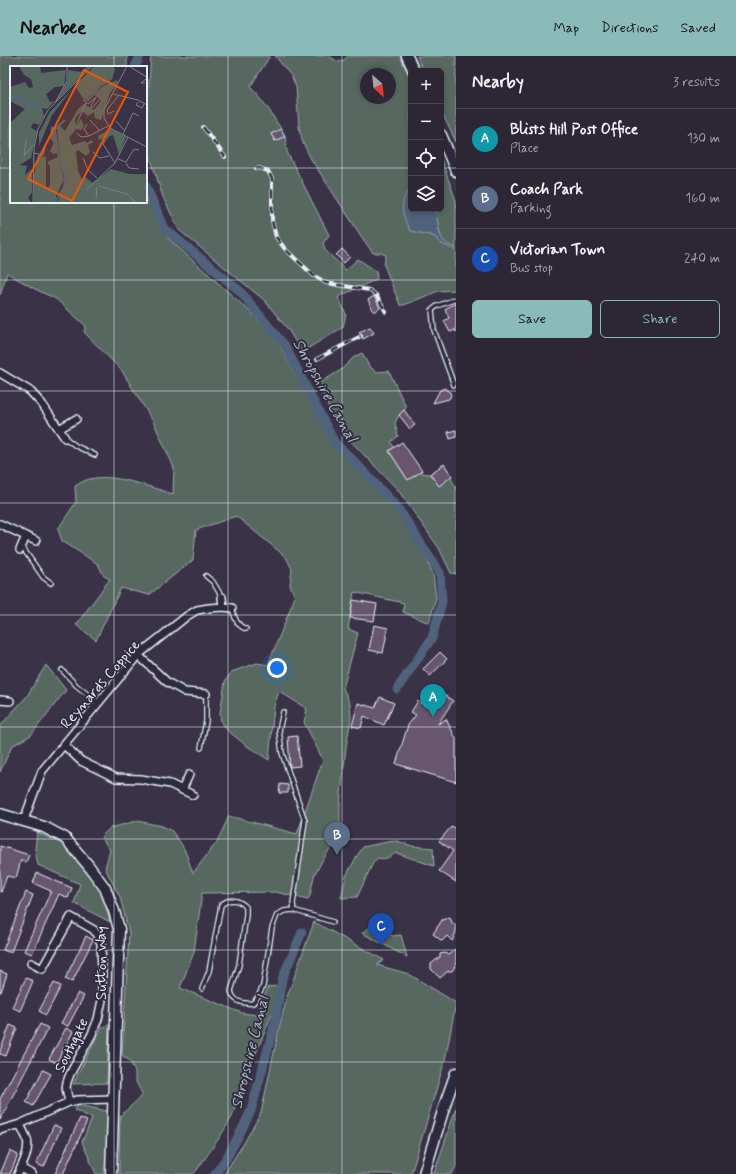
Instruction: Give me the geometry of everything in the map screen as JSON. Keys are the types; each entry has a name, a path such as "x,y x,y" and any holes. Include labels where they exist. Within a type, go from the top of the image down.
{"street":[{"path":"407,56 413,68"},
{"path":"443,140 456,171"},
{"path":"0,373 30,391 42,404 66,438"},
{"path":"59,429 76,419"},
{"path":"0,524 36,541"},
{"path":"21,548 26,536"},
{"path":"222,597 223,607"},
{"name":"Reynards Coppice","path":"24,820 42,771 138,655 187,616 197,610 223,607 232,608"},
{"path":"138,655 167,682 185,692 206,694"},
{"path":"0,700 10,702"},
{"path":"64,745 81,761 116,778 141,779 170,784 193,794"},
{"path":"182,790 189,775"},
{"name":"Sutton Way","path":"0,814 44,827 65,838 105,888 114,911 119,929 111,1174"},
{"name":"Southgate","path":"31,963 42,969 71,917 94,930 101,943 102,1000 98,1019 92,1034 67,1082 66,1088 69,1102"},
{"path":"424,1174 456,1073"},
{"path":"0,1130 20,1124 69,1102 78,1100 113,1099"},
{"path":"20,1124 27,1139 27,1147 19,1171 32,1174"}],"lane":[{"path":"454,385 434,330 432,310 437,306 456,299"},
{"path":"66,438 76,446 95,456"},
{"path":"21,548 43,577 51,583"},
{"path":"206,576 213,582 222,597"},
{"path":"232,608 236,623 246,629"},
{"path":"62,670 77,686 98,703"},
{"path":"201,748 206,721 206,694"},
{"path":"283,712 280,730 282,753 305,821 293,903 294,910"},
{"path":"202,989 209,971 220,905 226,901 234,900 242,902 246,907 239,965 231,991 234,999 244,1004 253,1003 258,997 263,986 272,928 277,915 284,911 294,910 333,922"}],"green space":[{"path":"0,56 127,56 127,66 10,66 10,203 147,203 148,193 158,223 169,239 256,317 280,346 325,430 339,452 367,474 398,510 422,549 433,574 436,598 429,623 403,612 404,603 354,592 348,629 358,633 343,688 350,704 351,718 346,747 340,804 340,830 314,876 308,899 275,892 202,893 194,952 180,988 242,1013 257,1015 268,987 284,985 238,1097 232,1117 193,1174 119,1174 120,1116 143,1095 135,1080 135,1072 130,1061 122,1055 129,933 120,897 105,868 110,850 101,837 110,828 137,821 162,826 171,830 180,842 193,873 217,842 229,816 297,834 323,760 304,722 307,709 279,691 274,706 269,760 247,746 227,730 221,721 220,713 225,682 231,672 257,663 268,665 295,597 290,585 292,569 286,557 236,516 196,530 193,560 149,595 121,588 96,640 76,625 110,579 104,576 98,564 62,541 58,529 76,502 75,486 90,479 110,478 132,482 173,494 174,468 154,423 122,371 84,332 86,326 56,299 7,273 0,295"},
{"path":"151,56 270,56 250,87 269,110 285,136 287,152 329,235 323,243 325,250 346,270 358,259 376,271 377,279 338,297 346,314 343,327 302,352 287,328 264,300 179,230 163,197 148,150 147,109"},
{"path":"275,56 329,56 338,62 344,60 348,56 400,56 408,73 408,212 410,212 410,231 435,237 440,243 456,250 456,290 438,291 404,305 400,305 384,265 386,255 381,253 373,253 311,159 303,143 299,127 296,87 292,77"},
{"path":"417,56 456,56 456,142 444,117 444,68 422,68"},
{"path":"444,167 456,201 456,248 445,243 441,238 436,212 444,212"},
{"path":"362,353 369,366 376,372 389,371 406,407 399,415 395,423 398,436 391,442 394,447 389,451 408,480 419,473 430,474 439,486 450,477 456,487 456,574 451,573 439,548 398,490 342,432 333,417 318,384 341,370 354,357"},
{"path":"46,665 66,690 31,735 12,746 0,772 0,726 27,696"},
{"path":"37,832 62,844 85,869 102,893 110,922 74,903 80,884 38,865 35,850"},
{"path":"397,841 412,846 433,848 434,866 396,853 389,857 381,859 378,858 374,861 357,897 341,898 346,876 363,847"},
{"path":"314,922 384,960 377,965 409,974 456,1003 445,1060 411,1174 224,1174 261,1113 287,997"},
{"path":"373,925 393,936 401,935 407,957 362,933"},
{"path":"109,1025 107,1083 73,1084 102,1027"},
{"path":"78,1105 107,1111 109,1145 107,1174 96,1174 82,1142 92,1118 75,1110"},
{"path":"456,1108 456,1166 452,1174 434,1174"}],"water":[{"path":"408,190 408,212 436,212 442,239 456,248 456,250 440,243 435,237 410,231 405,220 403,210 405,196"}],"building":[{"path":"281,129 285,136 275,141 271,134"},
{"path":"342,249 350,257 344,263 336,255"},
{"path":"374,296 380,308 374,312 368,300"},
{"path":"456,303 456,332 455,330 450,332 444,321 449,318 445,309"},
{"path":"370,327 374,333 363,339 359,332"},
{"path":"445,388 451,395 449,399 433,403 440,390"},
{"path":"404,410 415,425 410,429 399,415"},
{"path":"456,430 456,437 450,439 448,432"},
{"path":"402,442 422,471 408,480 389,451"},
{"path":"444,464 452,476 439,486 430,474"},
{"path":"353,600 377,604 374,621 350,618"},
{"path":"374,625 388,628 383,653 369,650"},
{"path":"440,652 447,659 430,676 423,669"},
{"path":"432,687 453,701 438,724 446,719 456,739 456,782 396,764 408,725 416,715 411,712 418,701 421,704"},
{"path":"380,697 394,703 384,725 364,716 361,728 352,726 358,703 375,708"},
{"path":"297,736 300,766 290,767 288,737"},
{"path":"280,784 288,785 288,793 279,793"},
{"path":"452,826 456,829 456,882 439,871 453,851 439,841"},
{"path":"0,846 29,855 26,862 21,860 16,878 7,876 1,892 0,892"},
{"path":"37,873 72,888 68,898 59,894 32,954 24,951 51,891 33,883"},
{"path":"26,892 33,895 11,952 8,952 3,950"},
{"path":"450,917 452,923 456,925 456,932 452,941 447,936 442,941 433,934 442,920"},
{"path":"86,936 93,940 72,982 65,979"},
{"path":"456,949 456,962 454,968 452,971 448,971 440,978 431,969 431,964 440,957 440,954 445,953 448,955"},
{"path":"0,971 7,974 1,992 0,992"},
{"path":"26,978 33,981 20,1011 12,1007"},
{"path":"54,983 61,986 46,1015 39,1011"},
{"path":"78,993 84,996 68,1026 61,1023"},
{"path":"40,1024 48,1028 0,1120 0,1099"},
{"path":"10,1025 17,1028 6,1056 0,1054 0,1051"},
{"path":"66,1028 73,1032 56,1063 49,1059"},
{"path":"43,1070 51,1074 33,1106 26,1102"},
{"path":"80,1118 87,1121 63,1174 55,1174"},
{"path":"54,1125 61,1128 44,1167 36,1164"},
{"path":"10,1151 18,1155 10,1174 0,1174"}],"waterway":[{"name":"Shropshire Canal","path":"135,66 140,56"},
{"name":"Shropshire Canal","path":"147,188 165,229 240,291 285,346 335,443 398,508 440,573 442,602 432,638 397,689"},
{"name":"Shropshire Canal","path":"215,1174 226,1159 251,1111 275,1023 282,979 302,932"}],"railway":[{"path":"203,127 225,157"},
{"path":"256,169 259,168 268,171 272,179 272,221 276,237 285,249 313,275 326,283 369,290 376,295 386,312"},
{"path":"317,359 361,336"}],"place":[{"name":"Blists Hill Post Office","path":"433,717"},
{"name":"Coach Park","path":"337,855"},
{"name":"Victorian Town","path":"381,946"}]}
